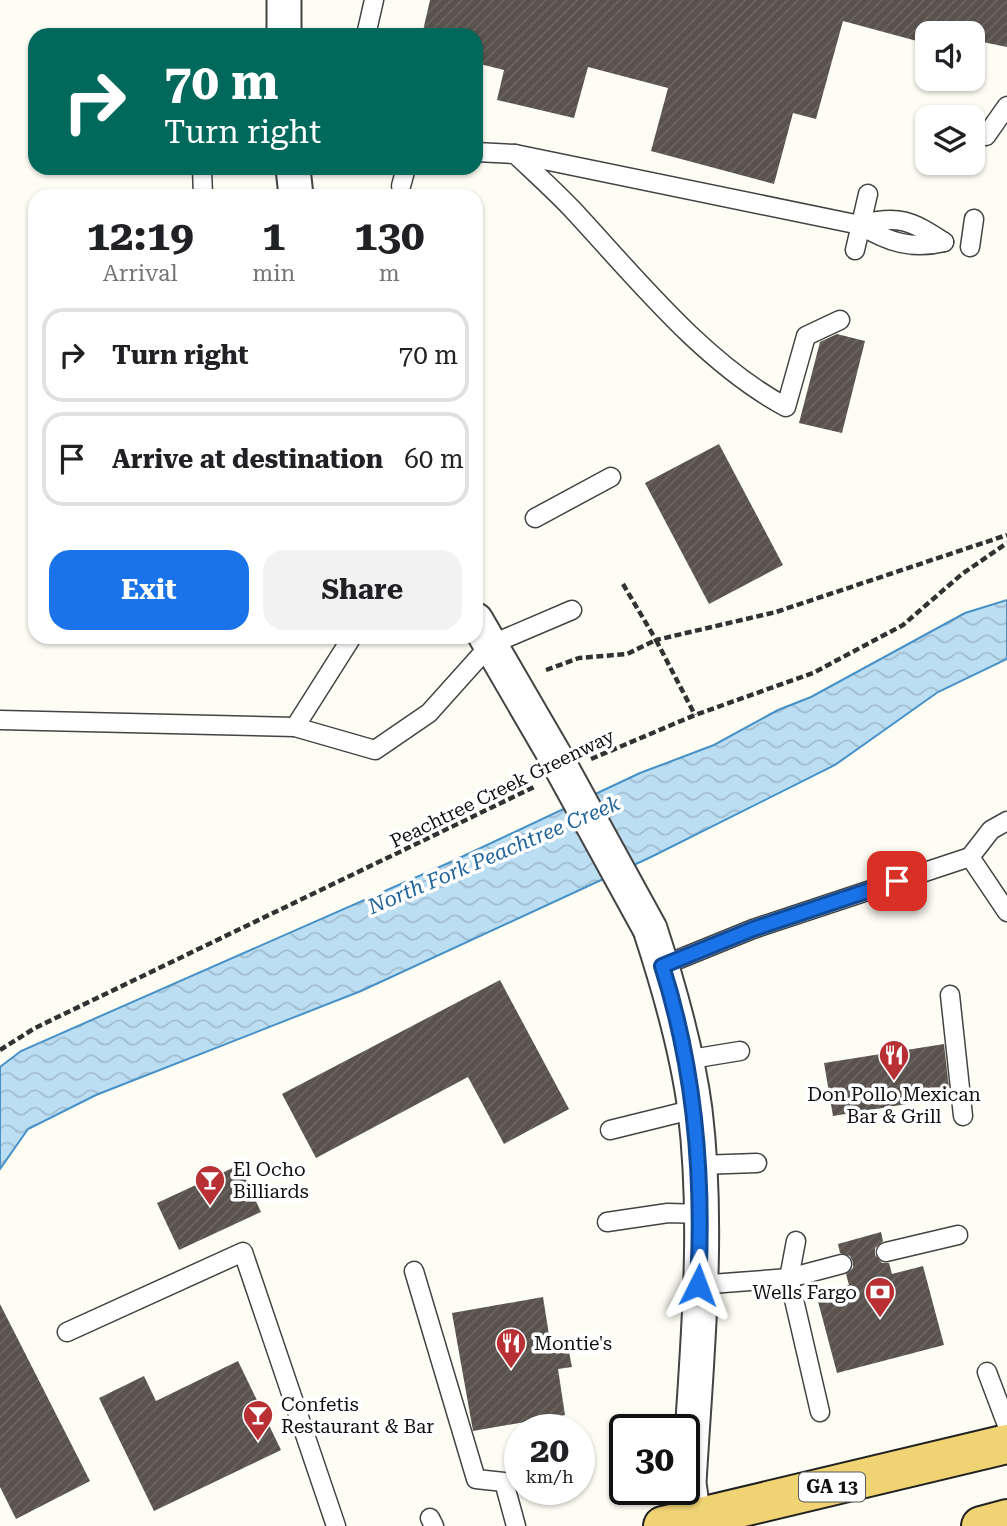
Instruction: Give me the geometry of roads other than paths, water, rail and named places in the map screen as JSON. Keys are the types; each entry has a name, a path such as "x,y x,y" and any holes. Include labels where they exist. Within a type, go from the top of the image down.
{"main road":[{"name":"GA 13","path":"684,1524 1007,1444"},
{"path":"981,1526 1007,1519"}],"street":[{"path":"284,0 284,28"},
{"path":"483,633 555,756 650,929 685,1060 695,1109 702,1214 689,1483 684,1524"}],"lane":[{"path":"368,28 374,0"},
{"path":"986,136 1007,106"},
{"path":"483,152 515,154 860,225"},
{"path":"515,154 571,207 677,322 767,396 786,407 806,336 840,320"},
{"path":"855,250 868,194"},
{"path":"970,247 974,219"},
{"path":"535,519 611,477"},
{"path":"483,633 572,610"},
{"path":"295,727 348,644"},
{"path":"0,720 295,727 375,750 429,713 476,644"},
{"path":"662,966 753,929 970,858 990,831 1007,821"},
{"path":"970,858 1007,912"},
{"path":"950,995 963,1116"},
{"path":"685,1060 740,1051"},
{"path":"610,1130 695,1109"},
{"path":"699,1165 757,1163"},
{"path":"607,1223 668,1213 702,1214"},
{"path":"886,1252 958,1236"},
{"path":"796,1241 789,1278 820,1412"},
{"path":"67,1332 243,1252 336,1526"},
{"path":"698,1285 789,1278 842,1264"},
{"path":"414,1271 476,1479 504,1482 516,1526"},
{"path":"987,1372 1007,1424"}],"water":[{"name":"North Fork Peachtree Creek","path":"1007,600 1007,659 938,692 835,765 651,857 361,991 96,1095 28,1129 0,1169 0,1067 21,1051 453,861 640,773 714,745 778,710 811,697 965,613"}],"place":[{"name":"Don Pollo Mexican Bar & Grill","path":"894,1082"},
{"name":"El Ocho Billiards","path":"210,1207"},
{"name":"Wells Fargo","path":"880,1319"},
{"name":"Montie's","path":"511,1370"},
{"name":"Confetis Restaurant & Bar","path":"258,1442"}]}
